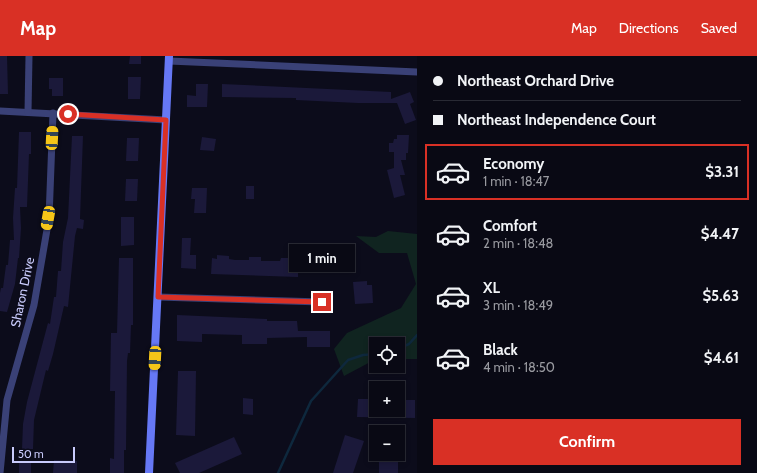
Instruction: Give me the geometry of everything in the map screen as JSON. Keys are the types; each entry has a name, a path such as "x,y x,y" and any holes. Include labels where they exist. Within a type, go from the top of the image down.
{"street":[{"path":"28,112 29,56"},
{"path":"149,473 169,59 417,72"},
{"path":"0,111 166,120"},
{"name":"Sharon Drive","path":"0,473 7,400 34,305 48,218 54,113"},
{"path":"158,297 322,302"}],"green space":[{"path":"388,231 417,234 417,359 405,359 405,337 369,337 369,363 344,376 334,349 347,333 401,308 416,284 407,253 379,253 356,236 376,237"}],"building":[{"path":"0,56 7,56 8,94 0,94"},
{"path":"130,56 141,56 141,64 129,64"},
{"path":"128,77 141,77 140,99 128,99"},
{"path":"49,78 63,78 63,96 52,96 52,89 49,89"},
{"path":"196,84 208,84 207,107 187,107 187,95 196,96"},
{"path":"222,84 391,92 391,99 410,92 414,102 410,104 416,120 405,124 397,103 296,100 296,98 222,97"},
{"path":"19,132 31,132 31,154 29,154 27,207 20,207 21,228 19,258 15,284 7,312 0,311 0,293 1,288 3,288 6,265 8,265 10,240 14,240 13,218 15,188 17,188"},
{"path":"397,135 409,135 406,160 401,160 405,175 400,175 405,195 394,198 387,170 394,168 394,152 389,152 389,143 393,143 394,139 397,139"},
{"path":"72,136 83,136 80,219 84,220 83,229 77,228 75,236 68,307 64,306 53,354 48,371 46,370 34,420 33,449 22,449 23,424 27,402 48,323 50,324 54,297 56,297 58,271 61,271 63,242 68,218"},
{"path":"202,137 216,139 214,151 200,150"},
{"path":"127,138 139,138 138,161 126,161"},
{"path":"126,179 138,179 137,201 125,201"},
{"path":"246,186 254,186 254,199 246,199"},
{"path":"192,188 207,188 206,213 194,213 195,199 191,199"},
{"path":"121,217 134,217 134,245 121,246"},
{"path":"182,238 191,238 190,255 196,255 196,269 181,268"},
{"path":"316,253 338,254 338,269 315,269"},
{"path":"217,255 229,256 229,259 235,260 249,260 249,257 261,257 261,261 280,261 281,258 293,258 293,261 298,262 298,277 211,274 212,258 217,259"},
{"path":"119,258 133,258 133,325 131,325 130,353 128,353 127,361 126,450 124,450 124,473 110,473 110,458 114,459 115,391 110,391 111,333 117,333"},
{"path":"367,281 367,285 372,285 373,303 355,304 353,282"},
{"path":"177,315 267,319 267,321 297,321 298,331 330,331 330,347 307,347 307,337 267,338 267,344 242,344 242,335 202,334 202,342 177,341"},
{"path":"178,371 196,371 195,436 176,435"},
{"path":"243,398 253,399 253,415 243,414"},
{"path":"358,399 369,399 369,417 405,417 405,400 415,400 415,418 357,417"},
{"path":"345,435 364,441 353,473 333,473"},
{"path":"234,437 242,454 199,473 180,473 175,463"},
{"path":"54,460 77,461 77,473 53,473"},
{"path":"379,461 398,461 398,473 379,473"},
{"path":"19,463 31,463 31,473 19,473"}],"waterway":[{"path":"405,346 409,344 417,335"},
{"path":"278,473 311,401 348,360 369,355"}],"route":[{"path":"68,114 166,120 158,297 322,302"}]}
